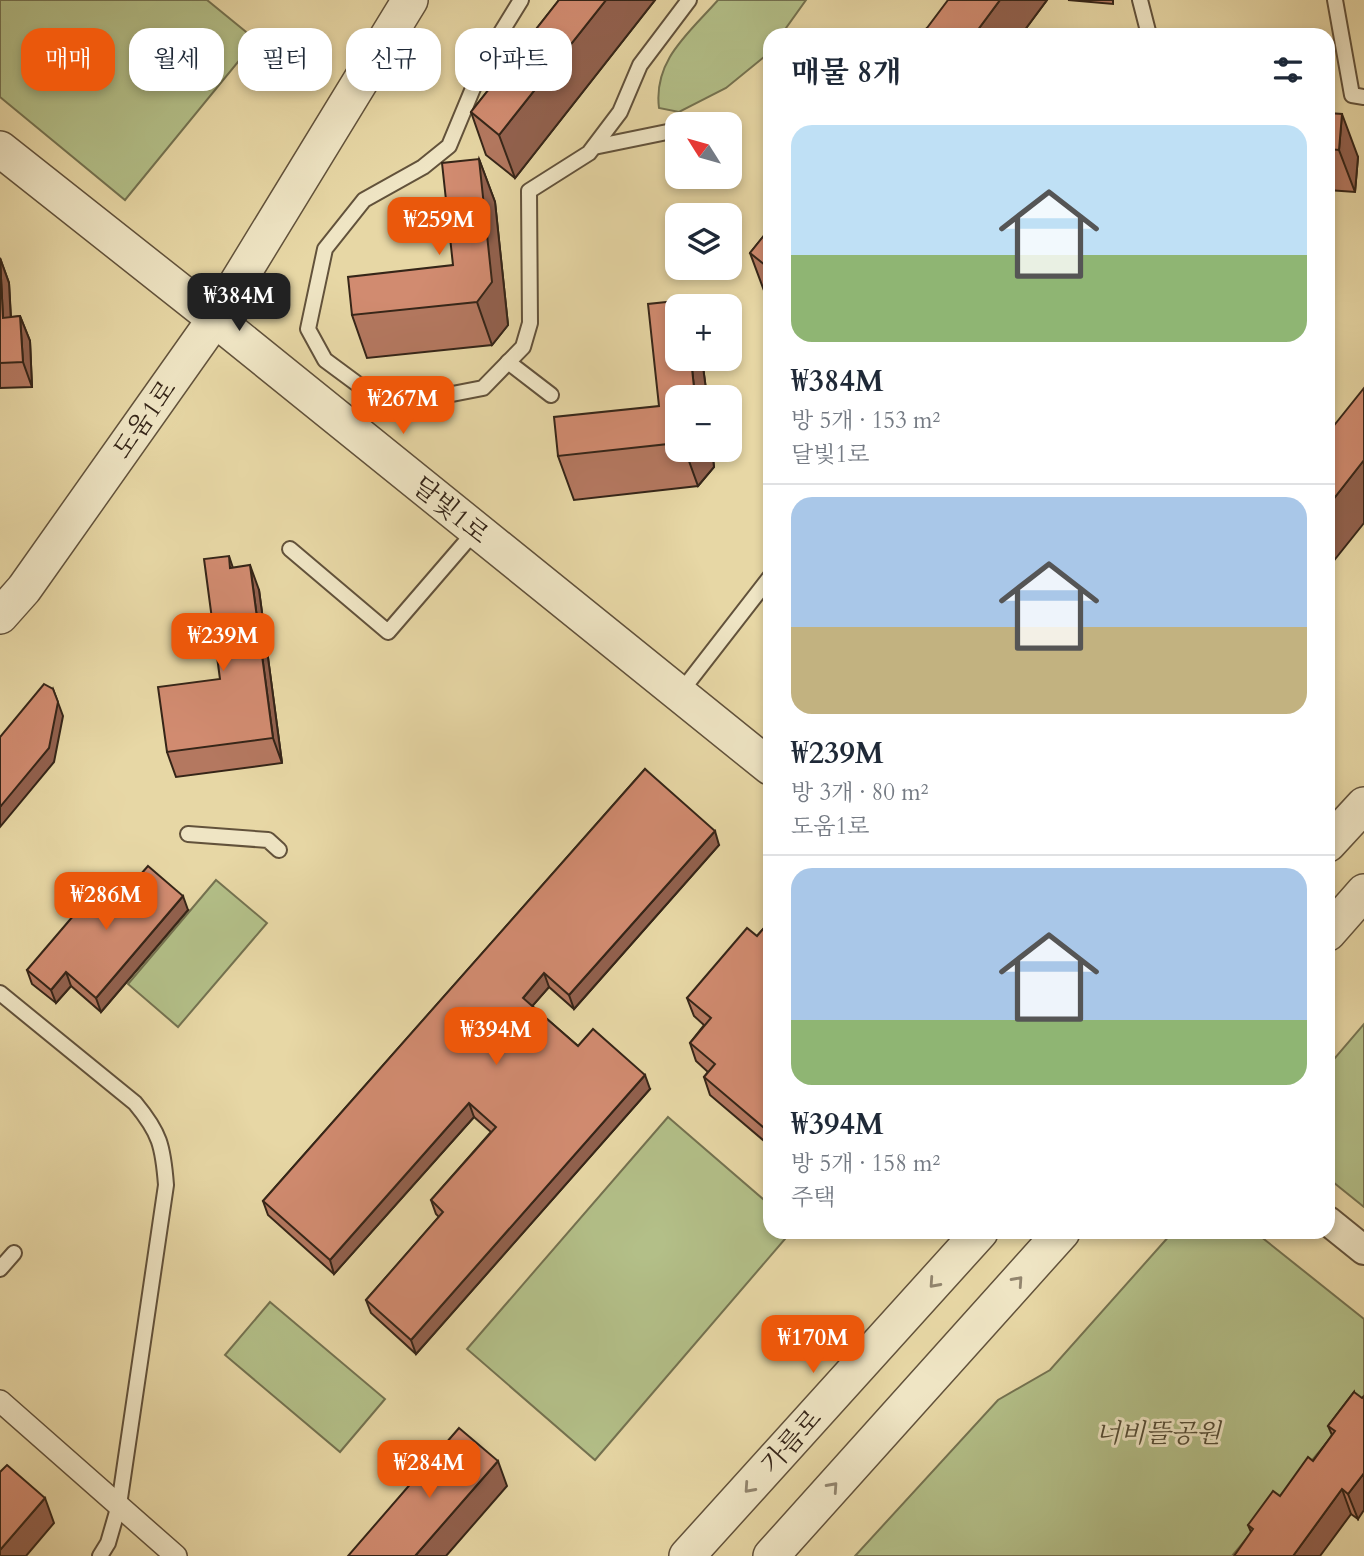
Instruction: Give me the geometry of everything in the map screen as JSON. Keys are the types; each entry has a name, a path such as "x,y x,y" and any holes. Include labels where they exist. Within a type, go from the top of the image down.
{"street":[{"name":"도움1로","path":"0,616 24,589 215,319 410,0"},
{"name":"달빛1로","path":"0,149 763,761"},
{"path":"1335,836 1364,805"},
{"path":"1335,925 1364,892"},
{"path":"1335,1227 1364,1250"},
{"name":"가름로","path":"687,1556 974,1239"},
{"path":"771,1556 1056,1239"},
{"path":"0,1401 176,1556"}],"lane":[{"path":"521,0 486,57 449,146 423,167 364,201 325,248 308,329 325,360 375,397 447,394 483,388 523,347 530,323 529,191 589,153 620,112 640,65 689,0"},
{"path":"1140,0 1147,28"},
{"path":"1335,0 1352,95 1364,97"},
{"path":"594,147 665,132"},
{"path":"508,362 551,395"},
{"path":"290,549 388,632 476,530"},
{"path":"680,693 763,586"},
{"path":"188,834 268,839 279,850"},
{"path":"1,995 135,1104 150,1122 163,1148 166,1185 119,1505 108,1543 100,1556"},
{"path":"0,1269 14,1253"}],"green space":[{"path":"0,0 207,0 241,28 238,28 238,62 224,79 224,28 129,28 129,91 214,91 125,200 0,97"},
{"path":"718,0 806,0 786,28 763,28 763,58 726,88 679,112 659,108 662,76 675,48"},
{"path":"216,880 267,923 178,1027 128,984"},
{"path":"1364,1024 1364,1207 1335,1184 1335,1058"},
{"path":"668,1117 763,1199 763,1239 785,1239 595,1460 467,1349"},
{"name":"너비뜰공원","path":"1167,1239 1264,1239 1364,1319 1364,1398 1232,1556 855,1556 998,1400 1050,1370"},
{"path":"270,1302 385,1399 340,1452 225,1355"}],"building":[{"path":"559,0 606,0 572,43 572,28 537,28"},
{"path":"948,0 1000,0 979,28 927,28"},
{"path":"488,91 534,91 499,135 471,112"},
{"path":"1335,114 1342,114 1339,150 1335,150"},
{"path":"479,159 492,282 477,302 352,315 348,277 453,265 442,163"},
{"path":"763,237 763,263 750,253"},
{"path":"0,258 3,318 20,316 23,362 0,363"},
{"path":"665,302 665,371 692,371 694,385 665,385 665,444 558,456 554,417 659,406 648,304"},
{"path":"1364,388 1364,460 1335,497 1335,424"},
{"path":"229,556 230,568 250,565 273,738 167,752 158,687 220,679 204,559"},
{"path":"44,684 53,689 58,702 49,748 0,807 0,737"},
{"path":"645,769 715,831 569,995 544,973 523,998 578,1046 593,1029 645,1075 411,1340 366,1300 443,1212 431,1200 496,1127 469,1103 330,1260 263,1201"},
{"path":"148,866 183,896 96,998 66,972 51,990 27,970 109,874 127,890"},
{"path":"747,928 757,936 763,929 763,1127 704,1077 715,1064 690,1043 711,1018 687,998"},
{"path":"1354,1392 1362,1398 1364,1396 1364,1473 1348,1494 1342,1489 1293,1556 1234,1556 1253,1529 1248,1525 1273,1491 1280,1496 1308,1457 1313,1461 1335,1431 1328,1426"},
{"path":"459,1428 498,1461 415,1556 348,1556"},
{"path":"7,1465 45,1498 0,1550 0,1472"}]}
